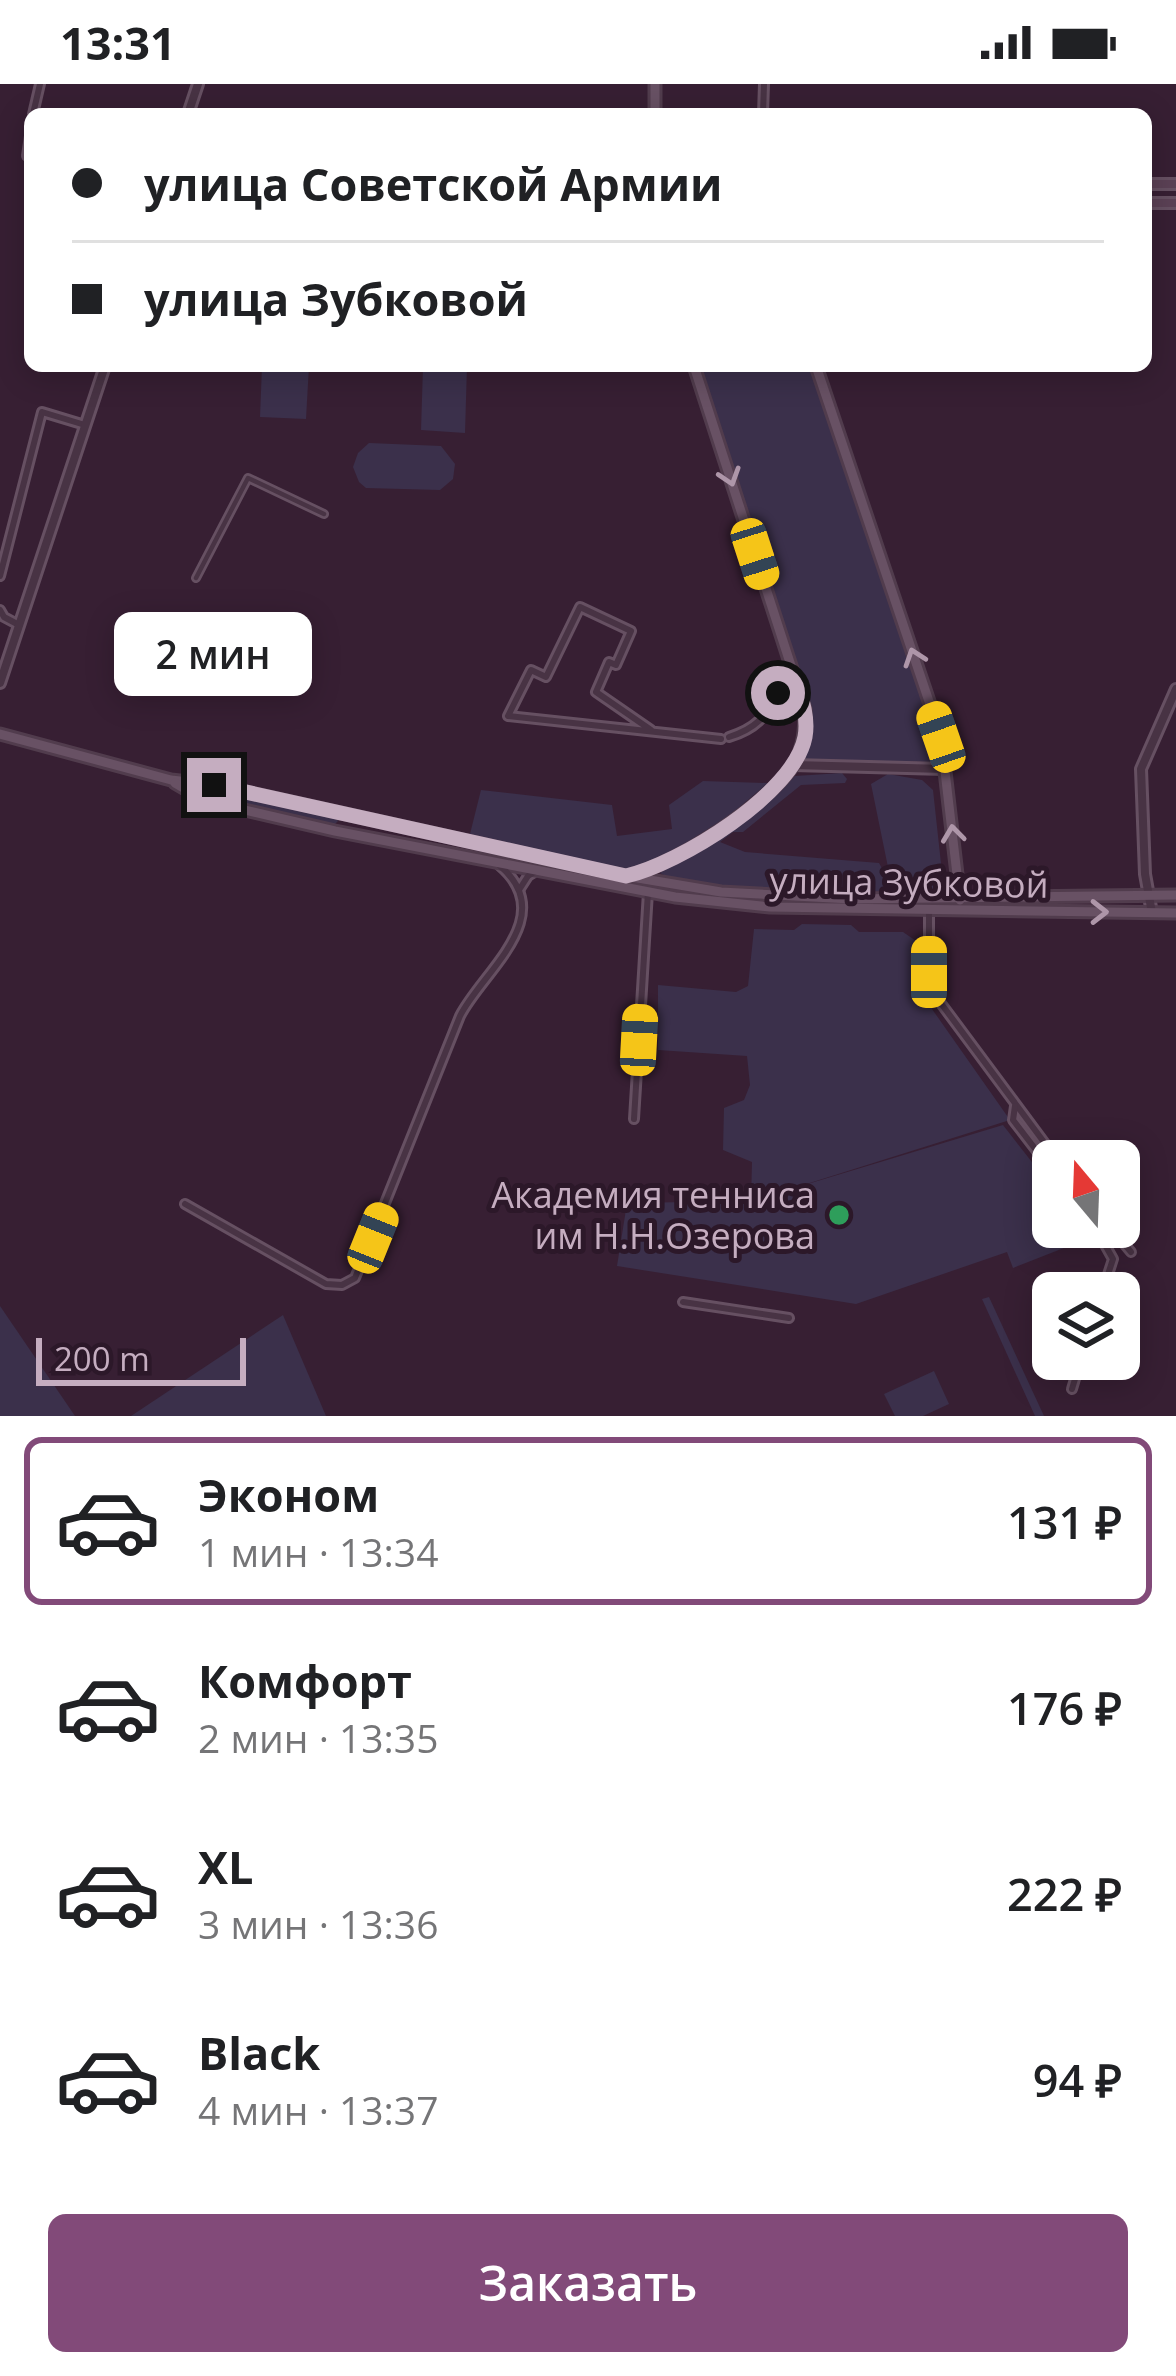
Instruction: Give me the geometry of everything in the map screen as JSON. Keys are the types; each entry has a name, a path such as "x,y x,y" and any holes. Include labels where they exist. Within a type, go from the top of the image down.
{"main road":[{"path":"626,876 656,869 733,821 793,766 805,737 805,709 696,372"},
{"path":"819,372 941,737 961,911"},
{"name":"улица Зубковой","path":"0,734 171,780 380,820 626,876 645,887 771,897 1176,896"},
{"name":"улица Зубковой","path":"171,780 206,801 353,835 536,871 764,907 1176,913"},
{"path":"206,801 205,788 214,785"},
{"path":"335,830 342,826 338,813"},
{"path":"353,835 349,820 358,816"},
{"path":"375,839 380,820"},
{"path":"460,856 457,842 467,841"},
{"path":"645,887 656,869"}],"street":[{"path":"0,683 103,372"},
{"path":"0,575 42,412 86,425"},
{"path":"196,578 248,478 324,514"},
{"path":"651,730 596,692 609,662 616,665 632,631 580,607 546,676 531,670 508,716 725,738 747,731 766,717 778,692 799,691"},
{"path":"0,610 19,625"},
{"path":"1152,913 1145,874 1141,769 1176,689"},
{"path":"793,766 945,770"},
{"path":"498,864 519,890"},
{"path":"185,1204 326,1284 342,1285 356,1278 460,1016 473,991 513,944 519,890 536,871"},
{"path":"634,1119 645,887"},
{"path":"929,911 929,972 934,994 1042,1140"},
{"path":"1015,1106 1013,1120 1032,1145"},
{"path":"1127,1248 1131,1252"},
{"path":"682,1302 789,1318"},
{"path":"1072,1389 1075,1380"}],"shaded area":[{"path":"262,372 309,372 306,419 260,417"},
{"path":"423,372 467,372 465,433 421,430"},
{"path":"702,372 812,372 938,740 939,762 801,760 810,739 811,708"},
{"path":"369,443 441,446 455,464 453,479 440,490 366,488 353,467 358,453"},
{"path":"842,773 845,783 801,785 743,832 733,832 720,842 745,852 879,863 894,890 854,893 799,887 789,892 675,881 660,873 736,825 795,776"},
{"path":"888,774 922,780 933,790 943,882 938,889 920,891 919,886 897,884 890,877 871,784"},
{"path":"703,781 768,783 729,816 654,863 626,871 470,834 481,790 612,805 617,836 672,829 669,805"},
{"path":"219,790 336,816 338,821 334,825 213,796"},
{"path":"802,924 851,925 859,932 903,932 922,945 923,975 932,1009 1010,1120 781,1192 1003,1125 1032,1162 1032,1248 1064,1248 1013,1268 1007,1252 856,1304 617,1266 627,1203 751,1201 752,1162 723,1150 724,1108 744,1100 750,1085 747,1056 658,1050 658,985 736,992 748,986 754,929 794,930"},
{"path":"989,1297 1044,1416 1035,1416 982,1299"},
{"path":"0,1306 75,1416 0,1416"},
{"path":"283,1315 326,1416 131,1416"},
{"path":"934,1371 949,1404 923,1416 895,1416 884,1394"}],"place":[{"name":"Академия тенниса им Н.Н.Озерова","path":"839,1215"}],"route":[{"path":"214,785 626,876 656,869 733,821 793,766 805,737 805,709 799,691 778,693"}]}
